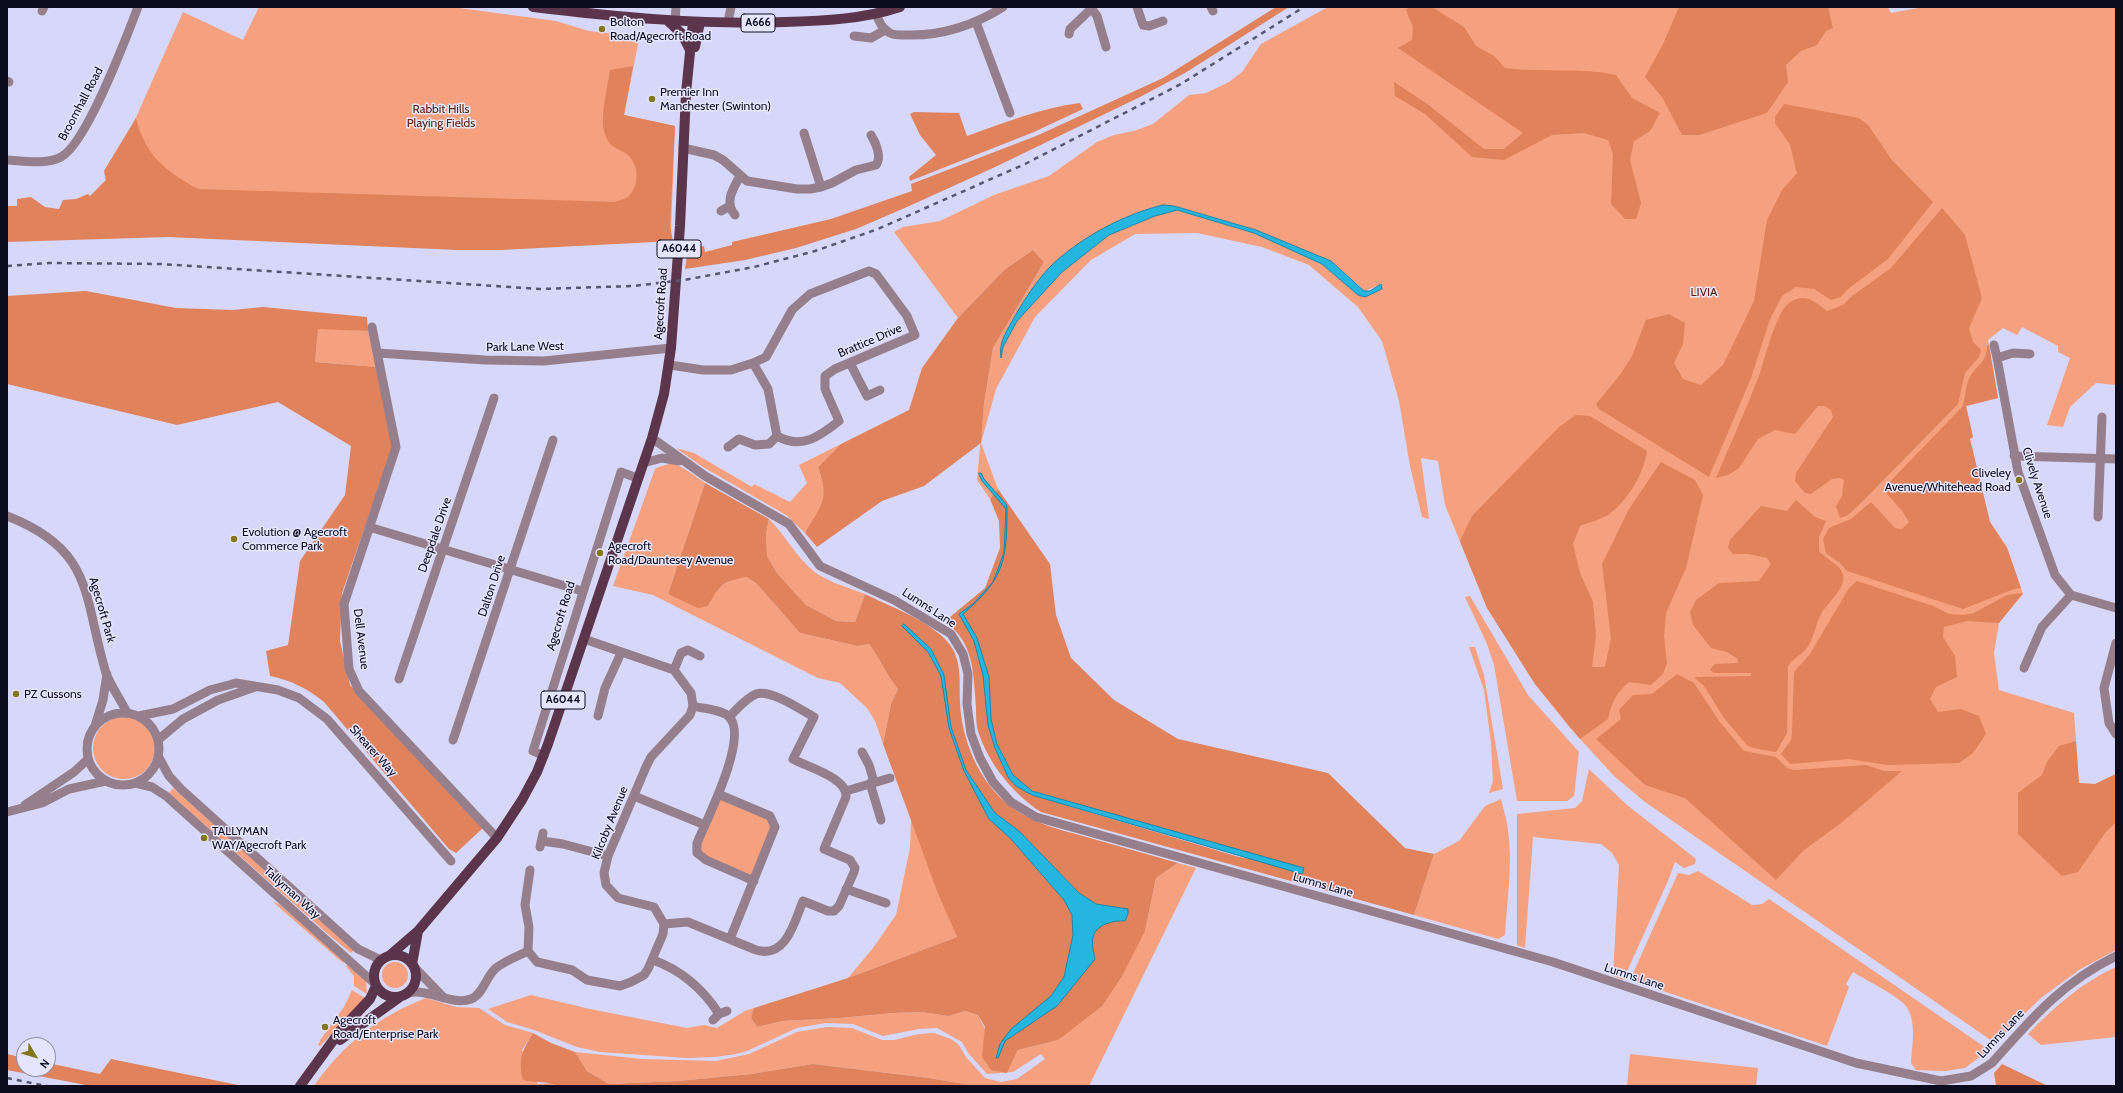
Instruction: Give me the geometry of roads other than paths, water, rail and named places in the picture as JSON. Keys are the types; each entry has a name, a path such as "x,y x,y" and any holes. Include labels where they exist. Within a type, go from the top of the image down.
{"main road":[{"name":"A666","path":"534,7 606,11 671,21 728,22 825,21 876,14 900,7"},
{"path":"671,21 682,34 690,54"},
{"name":"Agecroft Road","path":"385,958 418,932 497,838 522,800 544,756 637,478 652,438 670,365 680,226 686,93 690,54 697,22"},
{"name":"Agecroft Road","path":"413,966 412,954 418,932"},
{"path":"300,1086 340,1031 370,999 375,985 374,970 385,958 400,956 413,966 415,982 404,995 354,1028 326,1051"},
{"path":"375,985 386,996 404,995"}],"street":[{"name":"Broomhall Road","path":"7,160 50,161 61,157 72,149 104,91 138,7"},
{"path":"671,21 676,7"},
{"path":"728,22 731,7"},
{"path":"876,14 885,30 893,35 922,36 950,31 976,22 1004,7"},
{"path":"1137,7 1143,25 1149,26 1163,21"},
{"path":"1069,34 1070,29 1092,8 1097,16 1106,47"},
{"path":"976,22 1010,113"},
{"path":"854,36 871,38 885,30"},
{"path":"816,135 806,137 813,167 821,187"},
{"path":"683,148 714,155 723,160 740,176 755,183 798,189 810,189 832,183 856,170 876,165 879,159 877,148 871,135"},
{"path":"735,215 730,206 729,199 740,176"},
{"path":"721,211 730,206"},
{"name":"Brattice Drive","path":"670,365 703,370 731,370 753,363 766,356 792,310 810,294 869,271 876,274 908,316 915,335 850,362 835,369 825,376 825,389 839,420 825,432 807,440 794,443 777,436"},
{"name":"Dell Avenue","path":"372,327 396,447 344,604 349,669 359,691 497,838"},
{"name":"Clively Avenue","path":"1994,345 2014,456 2055,575 2071,595"},
{"name":"Park Lane West","path":"378,353 485,360 544,361 671,348"},
{"path":"1997,358 2012,353 2030,354"},
{"path":"850,362 867,396 880,390"},
{"path":"728,447 739,439 755,446 769,444 777,436 768,389 753,363"},
{"name":"Deepdale Drive","path":"399,679 494,398"},
{"path":"2098,517 2102,417"},
{"name":"Lumns Lane","path":"652,438 682,461 790,524 820,566 894,600 951,634 963,654 968,674 968,704 971,734 980,758 993,782 1011,802 1036,818 1553,962 1856,1063 1935,1081 1961,1080 1982,1071 1992,1063 2055,994 2089,970 2116,956"},
{"name":"Dalton Drive","path":"453,740 553,440"},
{"path":"2014,456 2116,459"},
{"path":"643,463 662,458 682,461"},
{"name":"Agecroft Road","path":"544,756 533,751 582,591 621,472 637,478"},
{"name":"Agecroft Park","path":"7,516 33,526 48,536 61,547 72,562 82,578 90,602 107,674"},
{"path":"369,528 582,591"},
{"path":"2024,668 2042,627 2071,595 2116,608"},
{"path":"584,639 674,670 691,693 693,706 721,713 729,717 734,726 735,745 718,794 696,847 698,855 714,864 754,881"},
{"path":"2116,643 2104,688 2109,723 2116,734"},
{"path":"674,670 681,653 688,650 700,656"},
{"path":"598,716 605,688 621,653"},
{"path":"107,674 127,713"},
{"path":"95,727 110,716 127,713 139,716 154,730 158,740 158,756 150,773 134,783 120,785 106,781 92,768 88,759 87,748 89,736 95,727 103,700 107,674"},
{"name":"Shearer Way","path":"139,716 173,709 210,690 236,683 288,693 309,704 323,715 389,788 451,861"},
{"path":"158,740 183,719 218,700 256,686"},
{"path":"518,876 529,874 525,905 529,927 528,951 537,962 572,970 587,980 620,986 644,975 663,934 664,924 688,922 759,951 775,950 782,944 789,933 803,901 828,911 834,911 839,906 855,868 854,863 824,849 845,800 846,791 834,778 793,759 814,716 774,696 760,693 751,697 729,717"},
{"name":"Kilcoby Avenue","path":"664,924 654,907 618,898 611,893 606,885 604,873 608,856 652,757 690,715 693,706"},
{"path":"862,752 870,765 872,783 881,820"},
{"name":"Tallyman Way","path":"158,756 169,776 181,790 358,949 385,958"},
{"path":"18,809 74,772 88,759"},
{"path":"846,791 890,778"},
{"path":"7,812 42,803 69,789 106,781"},
{"name":"Tallyman Way","path":"134,783 152,787 166,796 375,985"},
{"path":"718,794 770,816 775,823 773,836 730,939"},
{"path":"634,796 705,825"},
{"path":"542,840 608,856"},
{"path":"846,890 886,903"},
{"path":"404,995 417,991 456,999 471,999 479,993 495,969 528,951"},
{"path":"652,960 676,971 702,991 720,1015"},
{"path":"413,966 444,997"}],"water":[{"path":"1163,205 1174,206 1256,230 1331,261 1364,291 1370,291 1381,284 1382,289 1365,297 1358,295 1322,264 1254,233 1177,210 1155,216 1109,235 1062,272 1017,321 1003,347 1001,358 1000,352 1002,341 1009,326 1033,288 1055,262 1079,243 1106,227 1134,214"},
{"path":"979,473 981,473 984,479 1006,504 1007,509 1004,556 993,582 1004,553 1006,509 982,481"},
{"path":"993,582 977,602 963,614 977,638 989,677 991,719 997,744 1013,775 1032,791 1304,868 1302,874 1032,795 1016,786 1008,777 995,748 988,725 983,675 974,641 959,614 973,604"},
{"path":"904,624 931,649 944,675 951,727 966,770 995,813 1019,831 1079,893 1096,904 1128,909 1128,914 1125,921 1116,921 1106,924 1095,933 1092,942 1095,959 1057,1006 1005,1041 998,1058 996,1058 1000,1044 1011,1029 1051,996 1064,977 1073,935 1072,915 1064,900 1011,839 989,819 964,771 949,728 941,676 928,652 902,626"}],"railway":[{"path":"7,266 49,263 161,264 540,289 633,286 684,280 754,267 815,251 878,229 1025,164 1181,84 1304,7"},
{"path":"7,1078 47,1086"}],"place":[{"name":"Bolton Road/Agecroft Road","path":"602,29"},
{"name":"Premier Inn Manchester (Swinton)","path":"652,99"},
{"name":"Cliveley Avenue/Whitehead Road","path":"2019,480"},
{"name":"Evolution @ Agecroft Commerce Park","path":"234,539"},
{"name":"Agecroft Road/Dauntesey Avenue","path":"600,553"},
{"name":"PZ Cussons","path":"16,694"},
{"name":"TALLYMAN WAY/Agecroft Park","path":"204,838"},
{"name":"Agecroft Road/Enterprise Park","path":"325,1027"}],"park label":[{"name":"Rabbit Hills Playing Fields","path":"441,116"},
{"name":"LIVIA","path":"1704,292"}]}
